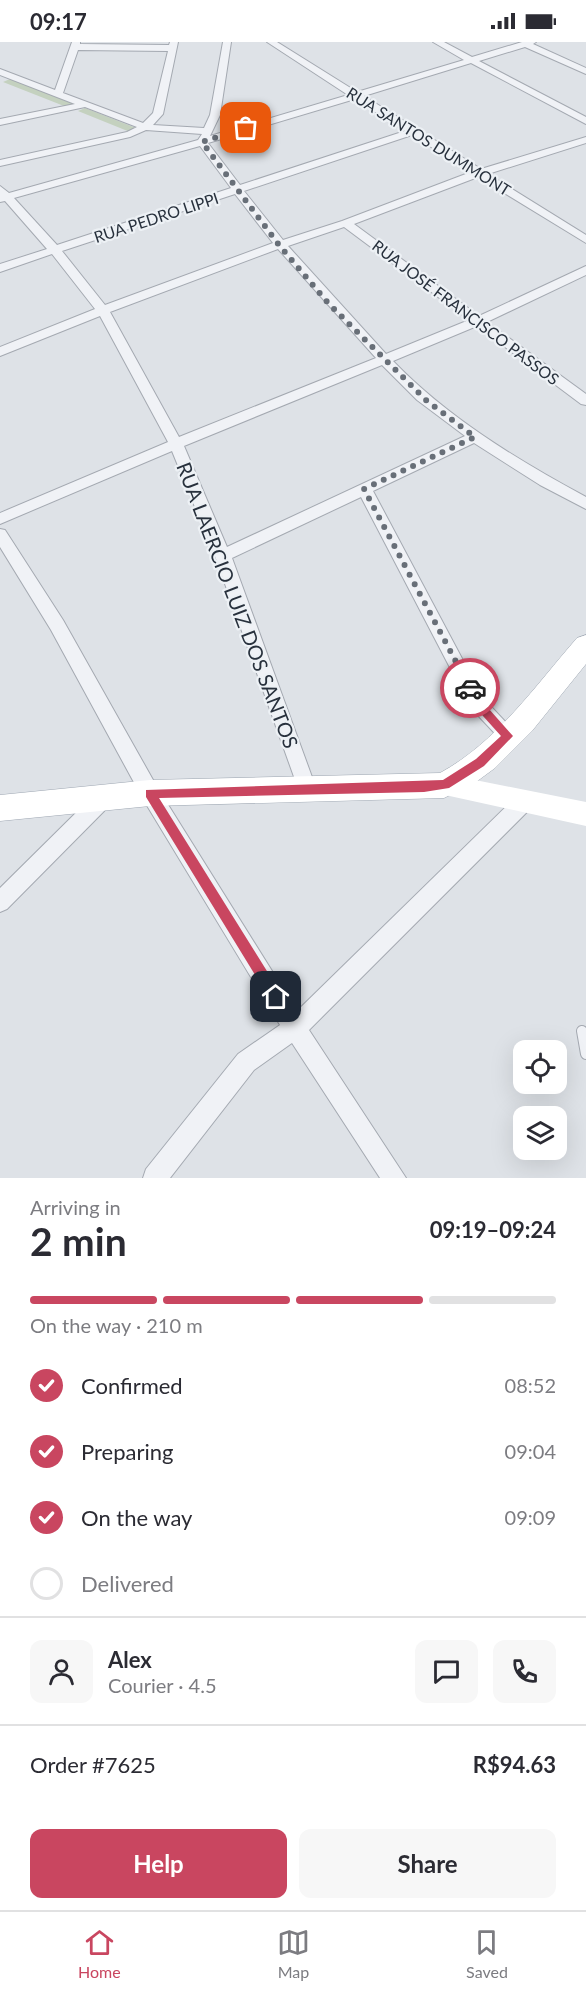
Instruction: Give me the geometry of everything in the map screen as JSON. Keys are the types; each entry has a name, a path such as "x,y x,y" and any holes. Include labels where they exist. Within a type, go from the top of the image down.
{"main road":[{"path":"0,808 150,793 445,785 480,763 508,736 586,645"}],"street":[{"path":"205,136 215,116 227,42"},
{"name":"RUA SANTOS DUMMONT","path":"272,42 586,240"},
{"path":"437,42 586,121"},
{"path":"2,195 528,43 586,71"},
{"path":"0,164 130,134 145,128 158,114 174,45 75,44 58,95"},
{"path":"2,74 145,128 205,136"},
{"path":"0,83 32,96"},
{"path":"42,100 86,117"},
{"path":"0,122 84,105"},
{"path":"108,126 130,134"},
{"name":"RUA PEDRO LIPPI","path":"0,268 414,131"},
{"path":"205,136 237,191 279,245 329,304 427,401 475,437 586,504"},
{"path":"0,352 103,310 279,245 346,223 479,173 586,140"},
{"name":"RUA LAERCIO LUIZ DOS SANTOS","path":"2,195 55,250 103,310 176,444 223,556 306,788"},
{"name":"RUA JOSÉ FRANCISCO PASSOS","path":"346,223 586,401"},
{"path":"0,519 176,444 478,321 586,270"},
{"path":"223,556 475,437"},
{"path":"364,489 477,703 508,736"},
{"path":"0,534 57,625 150,793 295,1028 394,1178"},
{"path":"445,785 586,814"},
{"path":"0,902 105,797"},
{"path":"155,1178 246,1062 295,1028 526,800"}],"lane":[{"path":"582,1031 586,1054"}],"green space":[{"path":"10,79 72,105 64,106 3,82"},
{"path":"85,108 136,128 130,132 78,111"}],"way so far":[{"path":"246,128 202,142 279,245 329,304 427,401 475,437 364,489 470,688"}],"route":[{"path":"276,997 150,793 445,785 480,763 508,736 477,703 470,688"}]}
